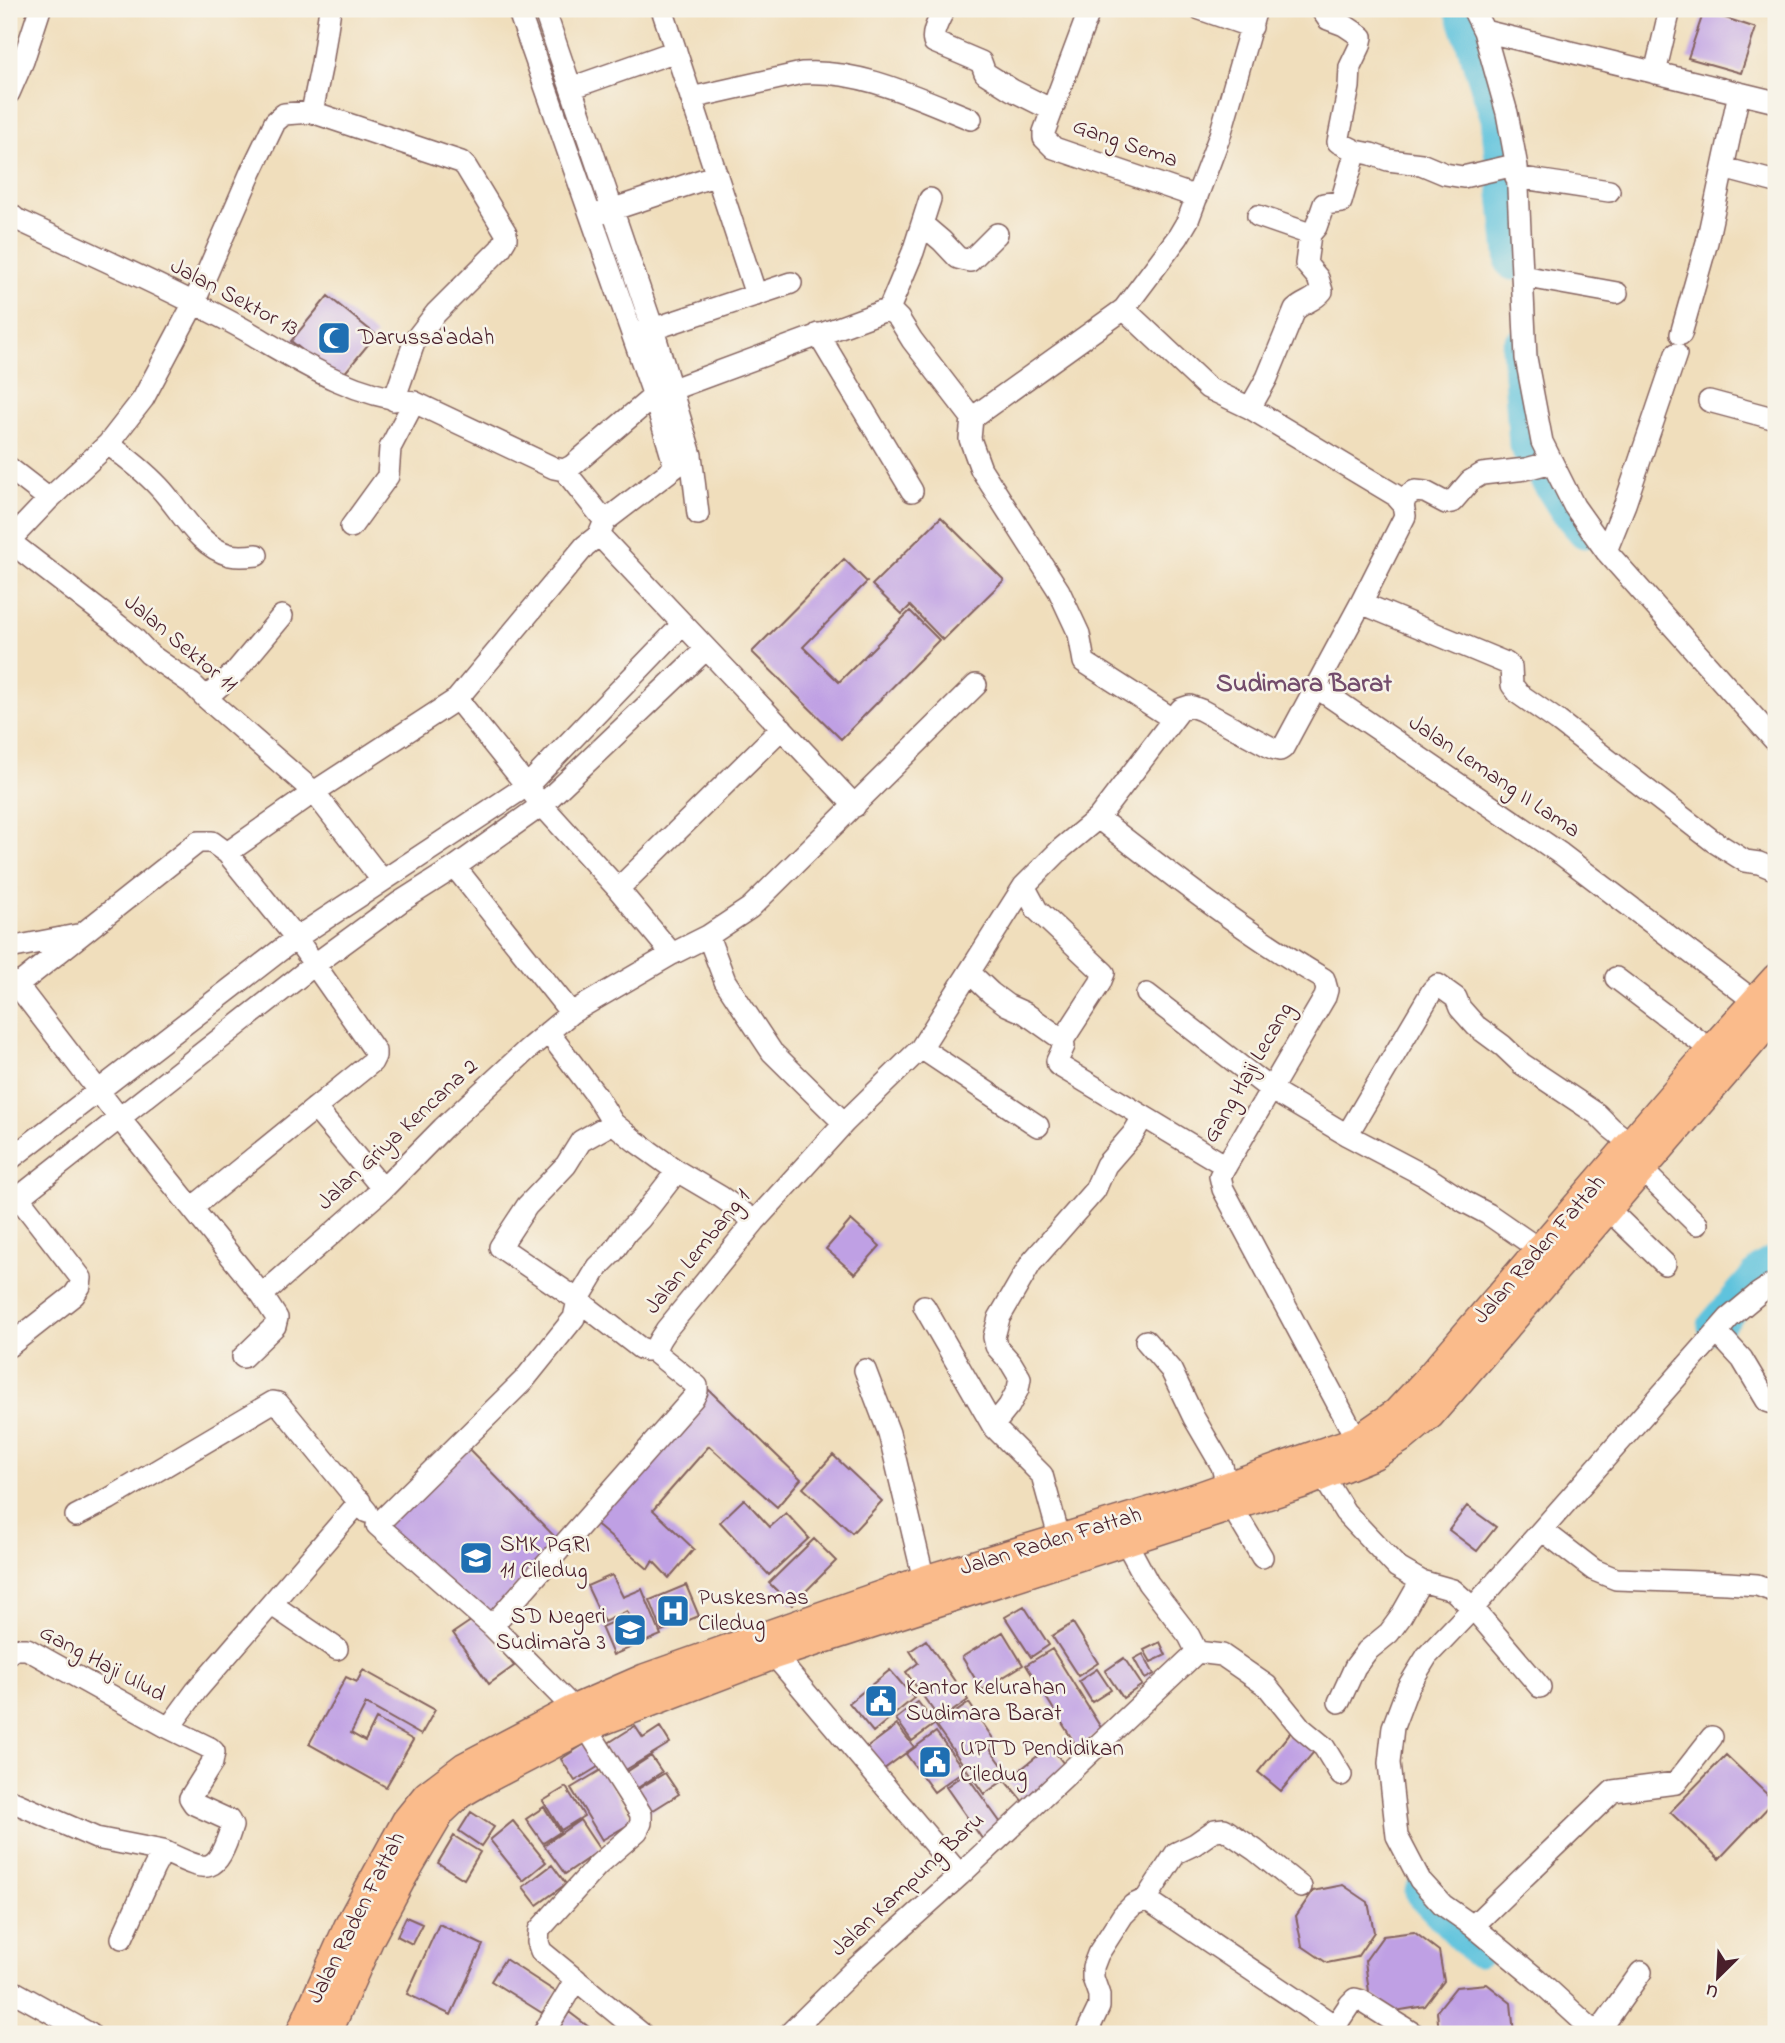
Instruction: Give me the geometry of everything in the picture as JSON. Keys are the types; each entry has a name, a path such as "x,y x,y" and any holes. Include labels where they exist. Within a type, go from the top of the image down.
{"main road":[{"name":"Jalan Raden Fattah","path":"300,2034 359,1932 402,1876 441,1812 460,1794 645,1678 924,1580 1060,1540 1323,1476 1374,1455 1405,1436 1430,1415 1642,1170 1768,1010 1776,978"},
{"name":"Jalan Raden Fattah","path":"580,1718 1126,1542 1357,1440 1396,1413 1426,1381 1711,1050 1768,1010"},
{"name":"Jalan Raden Fattah","path":"327,2034 359,1932"}],"street":[{"path":"9,93 40,9"},
{"path":"312,111 330,9"},
{"path":"518,9 632,335 662,393"},
{"path":"544,9 653,330 662,393 698,514"},
{"path":"662,9 756,295"},
{"path":"944,9 934,32 934,42 981,62 985,73 1052,110 1090,9"},
{"path":"972,418 1124,309 1178,237 1188,219 1220,135 1254,18 1200,9"},
{"path":"1321,9 1328,19 1344,25 1362,37 1350,67 1349,88 1338,142 1356,151 1388,160 1421,164 1445,174 1463,177 1506,167 1517,172 1609,191"},
{"path":"1473,9 1484,30 1507,113 1517,172 1526,358 1542,442 1541,464 1606,551 1776,742"},
{"path":"1655,73 1670,9"},
{"path":"1484,30 1776,102"},
{"path":"571,88 676,51"},
{"path":"691,98 802,73 818,72 881,84 971,119"},
{"path":"1606,551 1625,504 1679,344 1707,242 1739,93"},
{"name":"Gang Sema","path":"1052,110 1044,138 1054,148 1197,197"},
{"path":"9,541 108,444 143,399 194,303 275,122 284,114 312,111 461,162 467,167 506,233 506,239 500,249 436,313 415,340 404,401 390,448 388,476 351,527"},
{"path":"1250,408 1267,378 1295,310 1303,303 1314,301 1322,291 1318,278 1306,264 1310,234 1316,227 1324,204 1340,202 1356,151"},
{"path":"1723,168 1776,182"},
{"path":"590,218 716,175"},
{"path":"855,806 683,624 602,528 564,470 662,393 888,309 914,252 930,200"},
{"name":"Jalan Sektor 13","path":"9,213 16,219 194,303 306,366 360,391 404,401 554,468 564,470"},
{"path":"1258,216 1310,234"},
{"path":"922,224 942,240 958,258 965,261 970,261 997,234"},
{"path":"1522,276 1617,293"},
{"path":"632,335 790,283"},
{"path":"888,309 900,319 912,340 972,418 970,439 977,460 1059,591 1079,634 1084,662 1173,719 1181,709 1190,706 1279,750 1283,748 1362,603 1405,516 1403,504 1395,495 1250,408 1208,388 1124,309"},
{"path":"818,334 912,491"},
{"path":"1709,401 1776,419"},
{"path":"108,444 158,485 187,523 207,543 228,555 257,555"},
{"path":"228,853 313,792 457,699 584,546 683,461"},
{"path":"1403,504 1407,496 1415,491 1425,492 1446,503 1452,502 1470,481 1482,474 1541,464"},
{"path":"9,468 50,499"},
{"name":"Jalan Sektor 11","path":"9,541 134,638 149,654 192,684 313,792"},
{"path":"1362,603 1506,663 1511,667 1512,685 1519,694 1559,721 1713,841 1745,860 1776,870"},
{"path":"206,698 236,671 282,616"},
{"path":"9,1160 296,938 527,785 683,624"},
{"path":"9,1346 74,1295 80,1286 81,1278 14,1201 314,965 400,902 455,867 542,805 706,649"},
{"name":"Jalan Griya Kencana 2","path":"262,1295 383,1189 443,1128 571,1013 708,936 750,908 976,685"},
{"name":"Jalan Lemang II Lama","path":"1316,687 1560,854 1768,1010"},
{"path":"457,699 542,805 672,954"},
{"name":"Jalan Lembang 1","path":"492,1626 694,1397 696,1386 657,1354 655,1349 666,1330 755,1221 844,1123 921,1048 1024,886 1062,848 1098,818 1173,719"},
{"path":"618,889 782,728"},
{"path":"313,792 382,880"},
{"name":"Gang Haji Lecang","path":"1098,818 1207,902 1324,979 1327,990 1325,997 1220,1176 1223,1189 1357,1440"},
{"path":"192,1208 372,1062 375,1056 375,1051 296,938 228,853 212,842 198,842 12,986 262,1295 277,1318 277,1322 243,1357"},
{"path":"455,867 571,1013"},
{"path":"1024,886 1037,910 1104,973 1063,1040 1064,1046 1057,1061 1058,1065 1226,1166"},
{"path":"9,948 82,934"},
{"path":"708,936 725,981 772,1052 844,1123"},
{"path":"970,974 990,993 1025,1013 1063,1040"},
{"path":"1616,978 1711,1050"},
{"path":"1348,1135 1399,1045 1438,985 1456,998 1460,1008 1476,1026 1521,1063 1597,1114 1631,1144"},
{"path":"1147,993 1270,1088 1348,1135 1427,1177 1515,1231 1540,1250"},
{"path":"548,1032 596,1095 613,1123 677,1171 755,1221"},
{"path":"921,1048 1038,1126"},
{"path":"315,1108 383,1189"},
{"path":"993,1426 1009,1406 1018,1389 1020,1378 996,1346 994,1337 999,1318 1031,1263 1095,1190 1107,1165 1143,1117"},
{"path":"613,1123 581,1141 566,1165 527,1206 500,1247 578,1300 640,1348 655,1349"},
{"path":"1642,1170 1697,1224"},
{"path":"377,1525 524,1380 574,1318 578,1300 598,1267 677,1171"},
{"path":"1608,1209 1665,1264"},
{"path":"1641,1972 1597,2034 1537,1979 1443,1905 1420,1880 1397,1836 1389,1763 1393,1727 1408,1687 1465,1600 1542,1530 1729,1318 1776,1282"},
{"path":"924,1306 993,1426 1042,1475 1060,1540"},
{"path":"1717,1332 1742,1359 1767,1401 1776,1404"},
{"path":"1146,1341 1171,1370 1194,1418 1222,1466 1243,1542 1262,1557"},
{"path":"865,1370 889,1433 924,1580"},
{"path":"76,1516 273,1402 278,1403 377,1525 492,1626 580,1718 640,1814 641,1823 637,1831 598,1865 539,1930 538,1942 541,1951 642,2034"},
{"path":"1323,1476 1345,1512 1397,1567 1421,1581 1465,1600 1540,1687"},
{"path":"169,1726 360,1501"},
{"path":"1542,1530 1594,1570 1616,1580 1757,1585 1776,1592"},
{"path":"1126,1542 1148,1583 1189,1636 1197,1652 1222,1655 1267,1686 1301,1728 1324,1747 1340,1775"},
{"path":"1339,1702 1355,1667 1367,1651 1389,1633 1421,1581"},
{"path":"271,1604 337,1649"},
{"name":"Gang Haji Ulud","path":"9,1653 15,1649 27,1649 214,1752 212,1763 190,1798 194,1804 229,1821 232,1826 217,1861 208,1867 199,1868 163,1851"},
{"name":"Jalan Kampung Baru","path":"789,2034 855,1969 960,1875 1197,1652"},
{"path":"774,1655 960,1875"},
{"path":"1473,1926 1613,1791 1676,1783 1712,1737"},
{"path":"9,1800 96,1839 163,1851 122,1938"},
{"path":"1086,2034 1100,2007 1093,1978 1093,1967 1098,1954 1124,1915 1133,1905 1146,1899 1176,1853 1215,1830 1224,1829 1301,1887"},
{"path":"1146,1899 1333,2030 1355,1999 1414,2034"},
{"path":"543,2034 576,1979"},
{"path":"9,1989 90,2034"}],"building":[{"path":"1704,11 1756,28 1741,73 1688,58"},
{"name":"Darussa'adah","path":"328,296 376,335 339,380 291,341"},
{"path":"941,517 1004,580 943,640 910,606 902,614 872,585"},
{"path":"844,559 867,582 803,647 839,682 910,611 939,640 841,739 752,652"},
{"path":"851,1220 880,1246 855,1274 826,1249"},
{"path":"708,1389 801,1479 777,1507 709,1446 653,1510 694,1549 669,1578 653,1561 648,1569 592,1521"},
{"path":"463,1443 559,1541 488,1616 383,1529"},
{"path":"833,1455 882,1501 852,1533 803,1488"},
{"path":"744,1499 770,1527 786,1513 809,1538 769,1575 720,1522"},
{"path":"1467,1506 1496,1527 1477,1551 1449,1530"},
{"path":"814,1539 836,1561 792,1605 769,1583"},
{"path":"612,1575 623,1597 642,1589 661,1635 613,1655 601,1627 629,1615 627,1611 604,1622 587,1586"},
{"path":"686,1585 699,1616 662,1631 650,1600"},
{"path":"1024,1606 1049,1645 1031,1657 1005,1617"},
{"path":"478,1616 514,1666 489,1684 453,1633"},
{"path":"1073,1623 1098,1663 1078,1676 1052,1636"},
{"path":"1003,1632 1023,1665 982,1690 962,1657"},
{"path":"926,1640 968,1700 940,1720 906,1672 918,1663 910,1651"},
{"path":"1160,1642 1166,1655 1151,1662 1144,1650"},
{"path":"1052,1649 1103,1731 1077,1747 1026,1665"},
{"path":"1143,1654 1154,1674 1145,1679 1134,1659"},
{"path":"1124,1658 1142,1685 1123,1698 1105,1671"},
{"path":"1097,1669 1111,1690 1092,1702 1079,1681"},
{"path":"363,1670 435,1710 421,1735 366,1704 351,1733 365,1741 376,1719 413,1740 386,1787 309,1744 346,1677 357,1682"},
{"name":"Kantor Kelurahan Sudimara Barat","path":"890,1670 914,1698 873,1732 849,1703"},
{"path":"918,1702 935,1724 912,1741 896,1719"},
{"path":"969,1703 996,1743 989,1747 1010,1776 984,1794 936,1726"},
{"path":"897,1725 914,1747 880,1772 864,1750"},
{"path":"635,1726 643,1738 660,1727 670,1743 619,1774 602,1747"},
{"path":"1294,1728 1318,1747 1281,1791 1258,1772"},
{"name":"UPTD Pendidikan Ciledug","path":"936,1732 964,1770 934,1792 906,1754"},
{"path":"586,1743 601,1765 575,1781 561,1759"},
{"path":"1050,1746 1067,1768 1023,1802 1006,1781"},
{"path":"1726,1755 1774,1801 1719,1859 1670,1812"},
{"path":"651,1756 662,1772 633,1791 622,1775"},
{"path":"601,1770 633,1822 602,1840 571,1788"},
{"path":"665,1773 679,1794 647,1814 633,1792"},
{"path":"965,1773 1003,1826 983,1840 946,1787"},
{"path":"566,1787 584,1816 561,1830 543,1801"},
{"path":"544,1807 560,1832 543,1843 526,1819"},
{"path":"471,1812 494,1827 481,1846 459,1831"},
{"path":"580,1820 600,1850 565,1874 544,1845"},
{"path":"513,1821 546,1862 523,1881 490,1840"},
{"path":"454,1836 480,1852 464,1879 438,1863"},
{"path":"552,1865 566,1884 537,1905 523,1887"},
{"path":"1343,1885 1368,1902 1374,1932 1357,1957 1327,1963 1302,1946 1296,1916 1313,1891"},
{"path":"406,1917 422,1924 412,1944 397,1936"},
{"path":"439,1924 483,1945 451,2015 407,1994"},
{"path":"1414,1932 1439,1951 1444,1981 1425,2006 1395,2011 1369,1992 1365,1961 1383,1936"},
{"path":"505,1959 556,1992 542,2013 491,1981"},
{"path":"1487,1984 1511,2003 1514,2034 1439,2034 1437,2011 1456,1987"},
{"path":"569,2012 598,2034 556,2034"}],"waterway":[{"path":"1462,9 1498,118 1502,159"},
{"path":"1504,174 1513,263"},
{"path":"1519,347 1526,445 1566,509 1585,531"},
{"path":"1715,1326 1764,1269 1776,1262"},
{"path":"1422,1892 1478,1950"}],"place":[{"name":"Darussa'adah","path":"334,338"},
{"name":"SMK PGRI 11 Ciledug","path":"476,1558"},
{"name":"Puskesmas Ciledug","path":"673,1611"},
{"name":"SD Negeri Sudimara 3","path":"630,1630"},
{"name":"Kantor Kelurahan Sudimara Barat","path":"881,1701"},
{"name":"UPTD Pendidikan Ciledug","path":"935,1762"}],"district":[{"name":"Sudimara Barat","path":"1304,685"}]}
